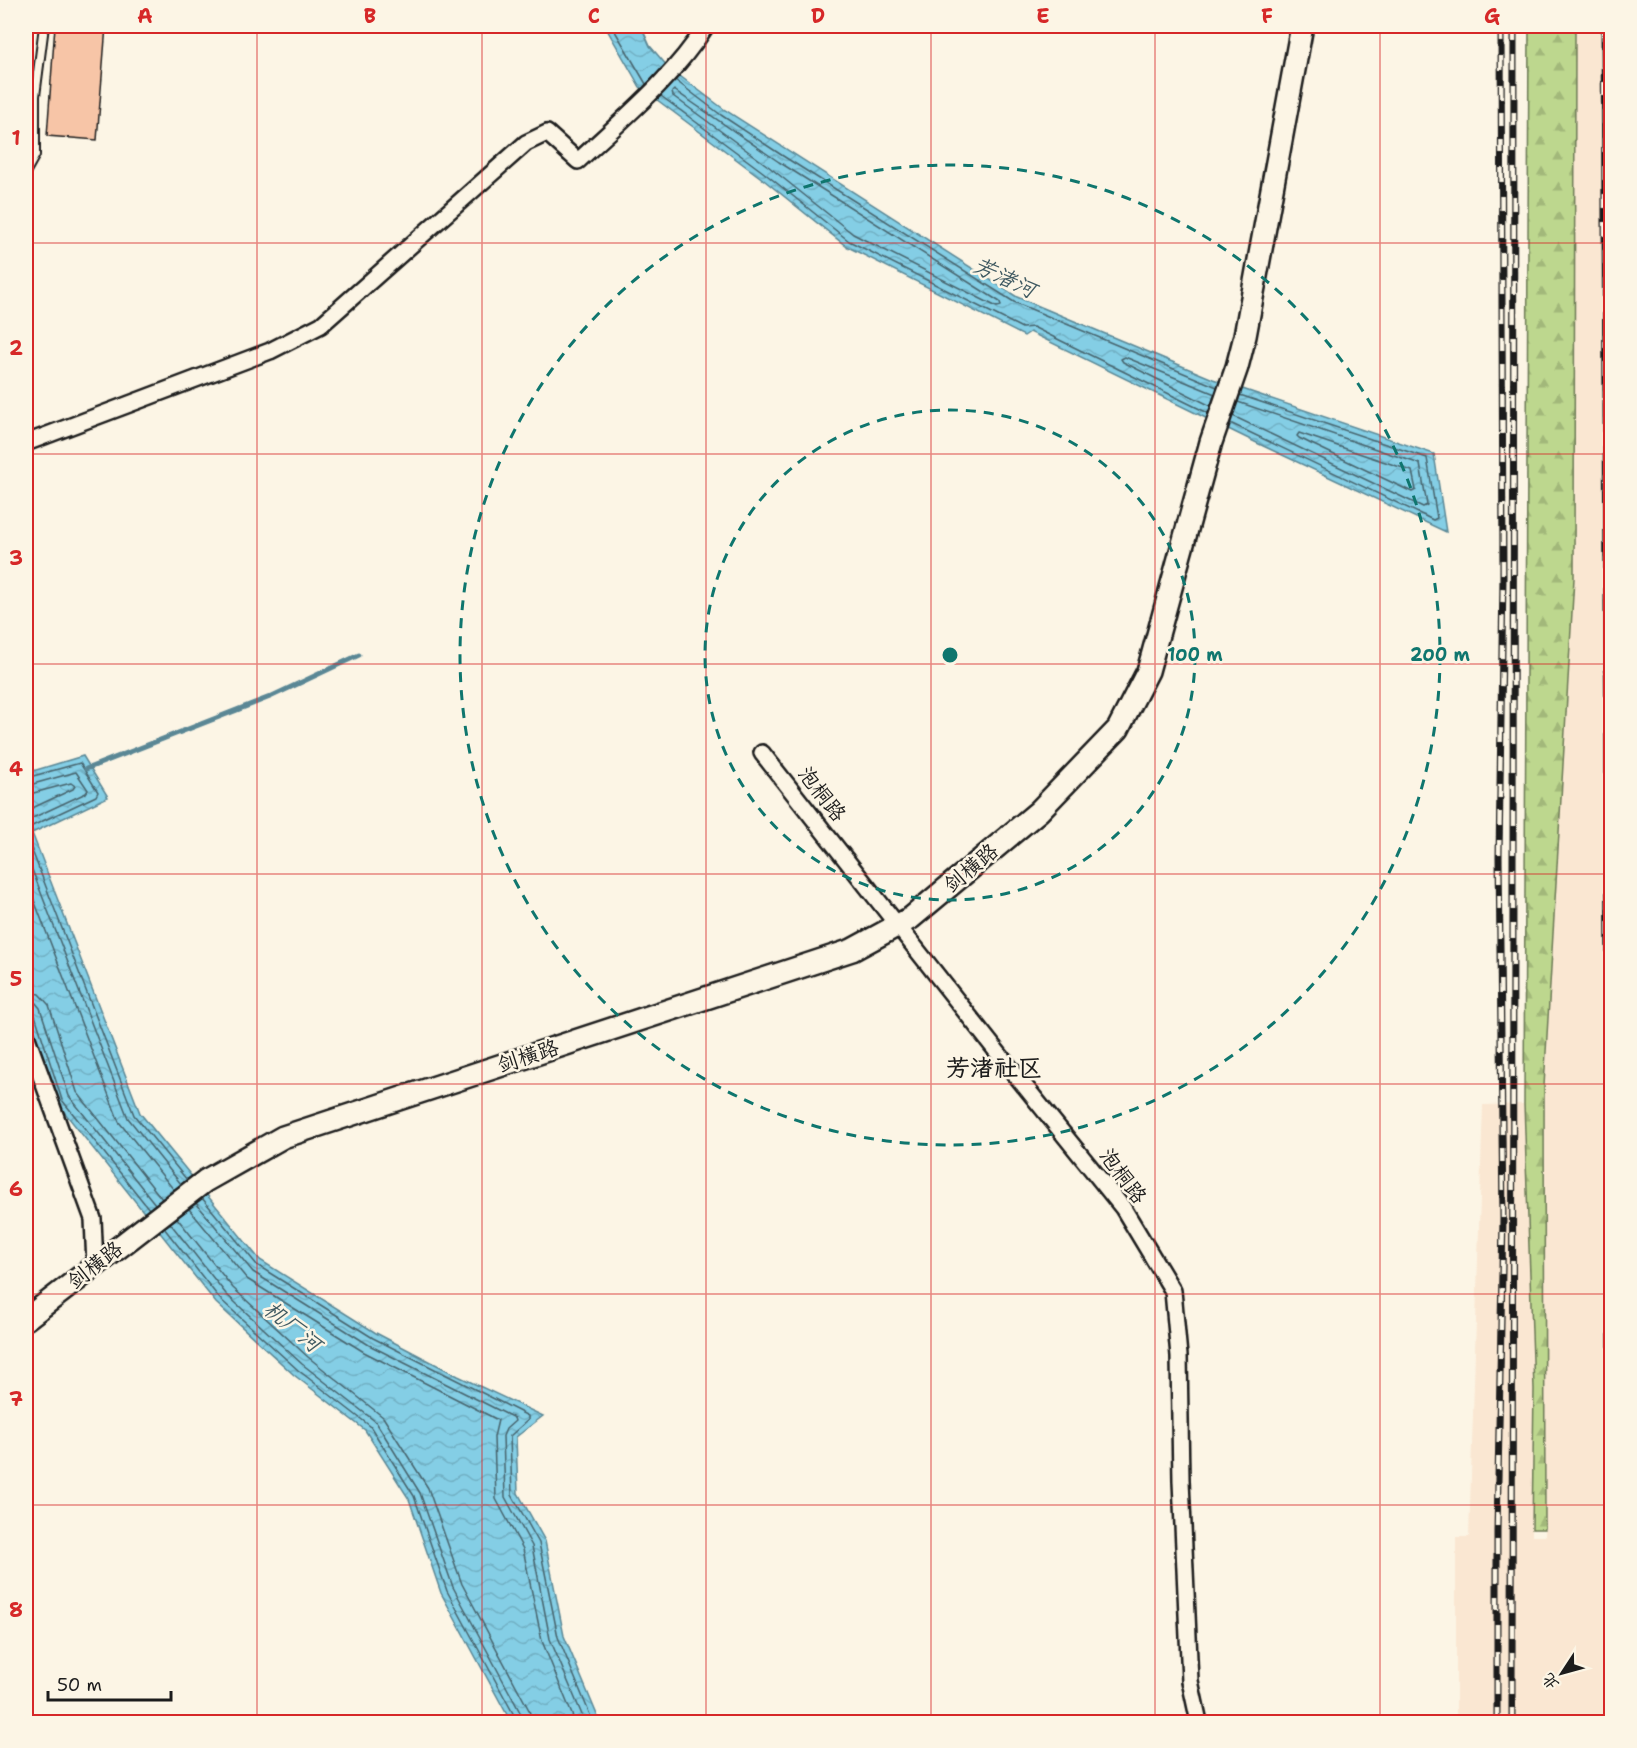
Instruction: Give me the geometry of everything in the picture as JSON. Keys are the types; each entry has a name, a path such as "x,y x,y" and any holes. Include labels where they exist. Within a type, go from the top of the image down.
{"street":[{"path":"26,443 270,351 321,325 526,143 547,133 578,161 644,99 691,49 706,26"},
{"name":"剑横路","path":"26,1319 205,1181 283,1137 852,950 911,918 1039,811 1118,729 1148,671 1211,442 1237,367 1245,336 1302,26"},
{"name":"泡桐路","path":"762,753 1123,1208 1173,1291 1179,1356 1181,1481 1190,1681 1200,1722"},
{"path":"26,1035 93,1219 95,1265"}],"lane":[{"path":"26,171 35,155 35,96 44,26"},
{"path":"26,81 37,82"}],"shaded area":[{"path":"1575,26 1611,26 1611,1722 1456,1722 1456,1537 1469,1537 1483,1105 1524,1104 1534,1389 1532,1536 1545,1536 1544,1086 1574,578"}],"green space":[{"path":"1529,26 1575,26 1574,578 1544,1086 1545,1529 1532,1529 1534,1389 1524,1104"}],"water":[{"path":"605,26 641,26 650,46 668,67 725,110 1017,297 1213,379 1434,454 1446,532 1030,332 1024,336 846,246 760,177 640,87"},
{"name":"机厂河","path":"83,756 108,797 32,833 140,1113 260,1260 376,1333 458,1376 543,1416 516,1437 518,1493 545,1541 564,1636 600,1722 511,1722 441,1593 409,1499 365,1430 294,1375 216,1303 57,1103 26,1005 26,773"}],"building":[{"path":"55,26 106,26 97,140 47,136"}],"waterway":[{"path":"86,769 270,697 359,655"}],"railway":[{"path":"1497,1722 1497,1531 1503,1219 1499,857 1503,577 1501,26"},
{"path":"1512,1722 1514,26"},
{"path":"1604,26 1612,1562"},
{"path":"1610,1722 1612,1659"}],"district":[{"name":"芳渚社区","path":"994,1068"}],"water label":[{"name":"芳渚河","path":"1005,277"}]}
